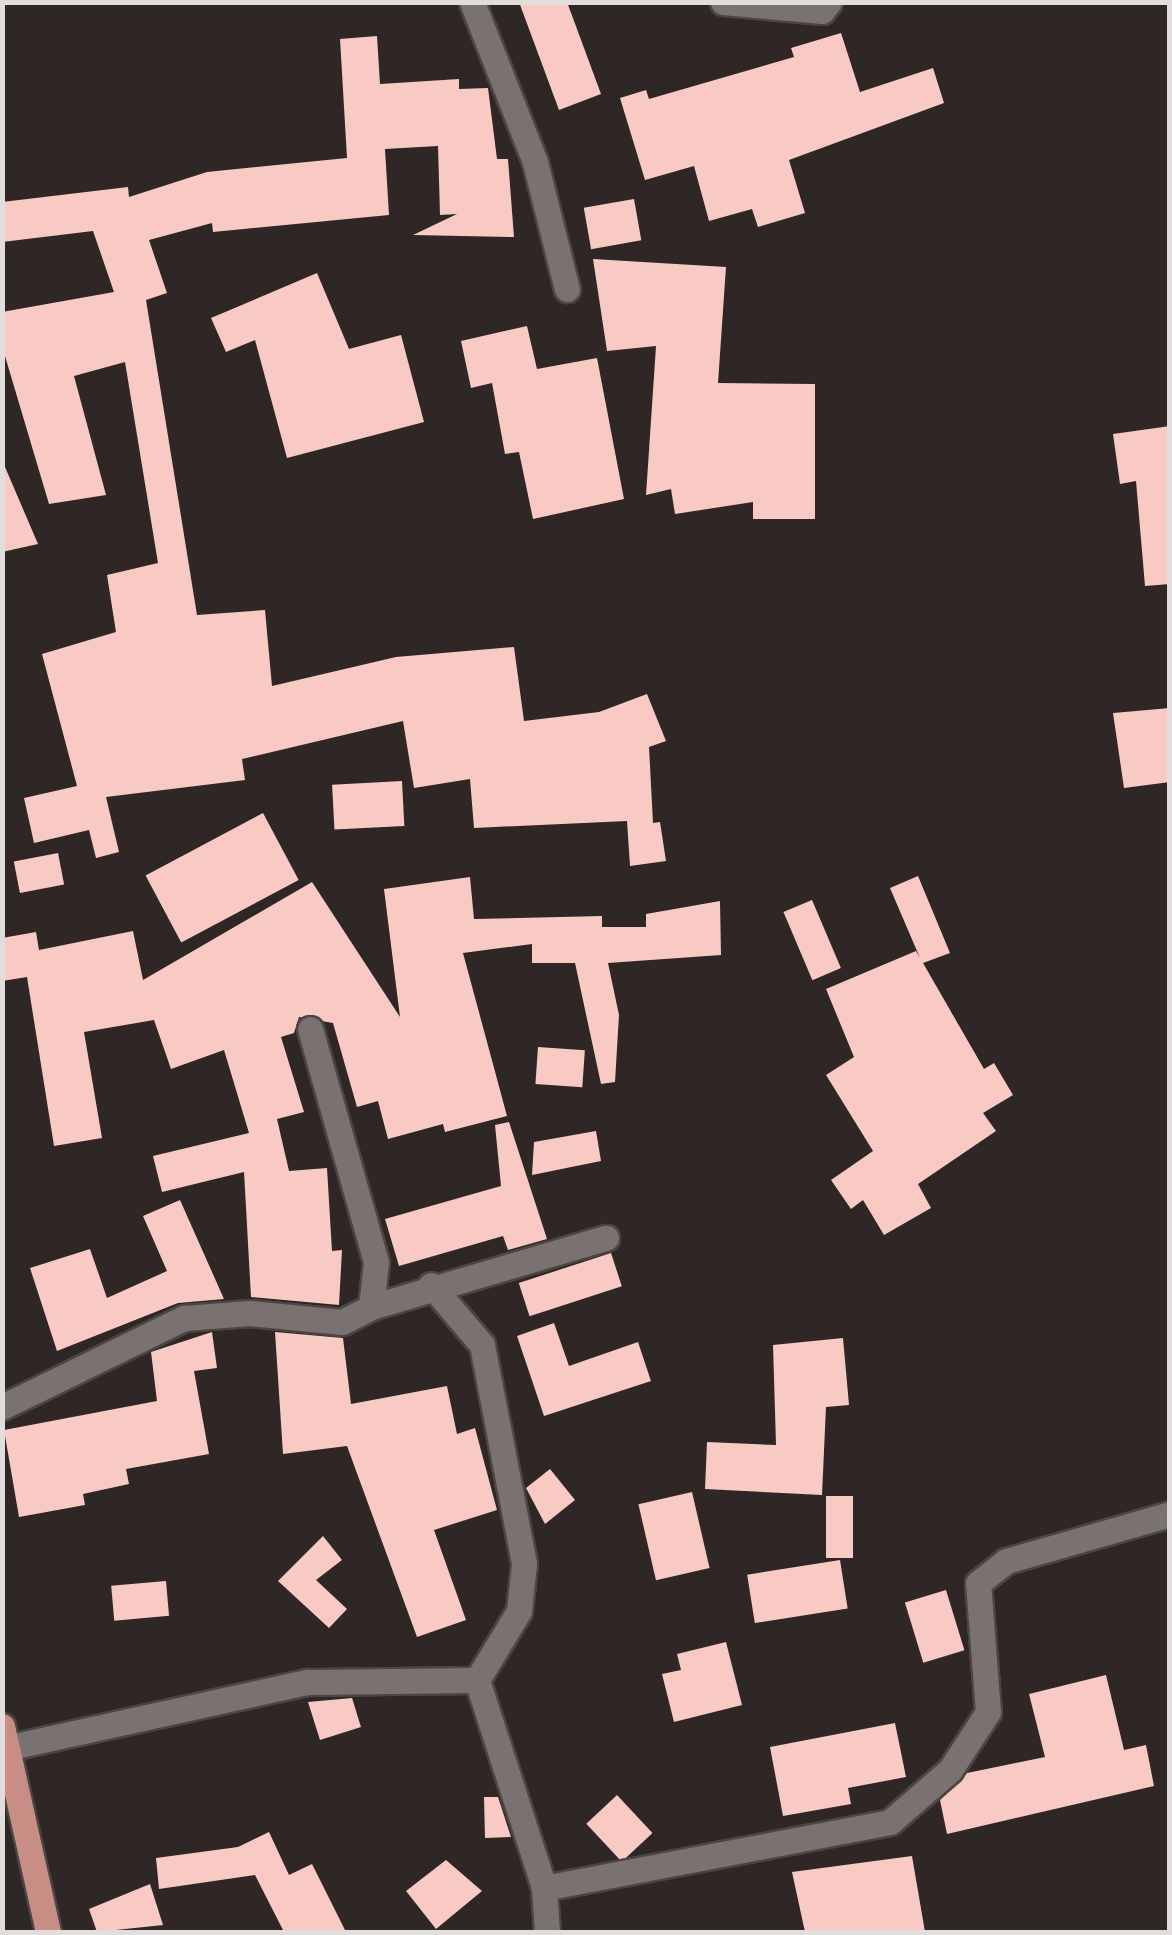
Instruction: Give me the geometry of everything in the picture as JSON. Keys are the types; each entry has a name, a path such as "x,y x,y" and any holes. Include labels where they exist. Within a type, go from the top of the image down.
{"main road":[{"path":"4,1737 48,1932"}],"street":[{"path":"472,2 535,162 566,289"},
{"path":"723,2 822,11 829,2"},
{"path":"310,1029 376,1262 372,1306"},
{"path":"2,1407 184,1318 250,1313 342,1322 372,1306 431,1285 606,1238"},
{"path":"431,1285 482,1345 524,1564 519,1611 478,1680 544,1888 547,1932"},
{"path":"544,1888 890,1822 950,1770 988,1712 978,1583 1006,1561 1170,1514"},
{"path":"4,1737 307,1682 478,1680"}],"building":[{"path":"519,2 567,2 601,94 559,110"},
{"path":"841,33 860,92 933,68 944,103 789,160 805,213 758,227 752,209 709,221 694,166 645,180 620,98 646,90 649,99 794,57 791,48"},
{"path":"377,36 380,84 459,79 459,89 488,88 497,159 508,159 514,237 413,235 457,214 440,215 438,146 385,149 389,215 213,232 212,223 149,240 167,293 146,300 197,615 265,610 272,686 396,657 514,647 524,721 599,712 647,694 666,741 649,747 653,823 660,822 666,861 630,866 627,821 474,828 470,779 414,788 403,721 242,759 245,780 106,797 119,852 96,858 89,830 34,843 24,798 77,786 42,654 116,632 107,575 158,563 125,362 74,376 106,495 49,504 2,346 2,312 114,292 93,231 2,242 2,202 128,187 129,197 207,172 347,158 340,39"},
{"path":"634,199 641,240 591,249 584,208"},
{"path":"593,259 726,267 718,383 815,384 815,519 753,519 753,502 675,514 671,489 646,495 656,346 607,351"},
{"path":"317,273 349,349 401,335 424,422 287,458 255,340 226,352 211,318"},
{"path":"527,326 537,369 597,358 624,499 533,519 519,452 505,454 492,383 471,388 461,341"},
{"path":"1170,426 1170,584 1145,586 1136,481 1120,484 1113,434"},
{"path":"2,460 38,544 2,552"},
{"path":"1170,708 1170,782 1124,788 1113,713"},
{"path":"402,781 404,826 334,830 332,785"},
{"path":"263,813 299,880 181,943 146,875"},
{"path":"58,853 64,884 20,893 14,862"},
{"path":"918,876 950,953 923,963 984,1069 994,1063 1013,1095 983,1113 996,1131 918,1184 931,1208 884,1235 863,1200 851,1209 831,1180 873,1151 826,1075 854,1057 826,989 916,951 920,958 890,888"},
{"path":"470,877 474,919 602,916 602,927 646,927 646,914 720,901 721,955 608,963 619,1015 615,1082 601,1084 575,963 532,963 532,944 463,953 507,1116 445,1132 443,1124 388,1139 378,1101 357,1107 333,1023 299,1017 294,1033 281,1037 304,1112 277,1119 289,1171 327,1168 332,1251 342,1250 339,1305 251,1297 244,1172 162,1192 153,1156 249,1133 224,1050 171,1069 154,1020 84,1032 102,1138 54,1146 27,977 2,981 2,938 36,932 39,950 133,931 143,980 312,882 400,1017 384,889"},
{"path":"812,900 841,968 812,980 783,912"},
{"path":"538,1047 585,1050 582,1087 535,1084"},
{"path":"509,1122 547,1239 508,1250 503,1236 399,1266 385,1219 501,1186 495,1125"},
{"path":"596,1131 601,1161 532,1175 534,1142"},
{"path":"180,1200 224,1299 178,1303 57,1351 30,1268 90,1249 107,1298 167,1271 143,1216"},
{"path":"611,1253 622,1286 530,1316 519,1283"},
{"path":"554,1323 569,1366 638,1342 651,1381 544,1416 517,1336"},
{"path":"212,1332 217,1368 194,1371 209,1454 126,1469 129,1484 83,1494 85,1505 19,1517 4,1430 157,1401 151,1352"},
{"path":"275,1332 343,1338 351,1404 447,1386 457,1434 475,1428 497,1510 434,1530 466,1620 417,1637 347,1446 283,1454"},
{"path":"843,1338 849,1405 826,1407 822,1495 705,1489 707,1442 776,1445 773,1345"},
{"path":"550,1469 575,1500 545,1524 526,1488"},
{"path":"692,1492 710,1568 656,1580 638,1504"},
{"path":"826,1496 853,1496 853,1558 826,1558"},
{"path":"323,1536 342,1560 316,1580 347,1609 329,1628 278,1581"},
{"path":"840,1560 848,1608 755,1623 747,1575"},
{"path":"166,1581 169,1616 114,1621 111,1586"},
{"path":"946,1590 964,1650 923,1663 905,1603"},
{"path":"726,1642 742,1705 674,1722 662,1674 681,1670 677,1654"},
{"path":"1106,1675 1124,1750 1146,1745 1154,1786 947,1834 940,1800 967,1773 1045,1757 1029,1694"},
{"path":"352,1698 361,1727 320,1740 308,1702"},
{"path":"895,1723 906,1777 848,1788 851,1804 783,1816 770,1747"},
{"path":"617,1795 652,1833 622,1862 586,1824"},
{"path":"484,1797 498,1797 511,1837 485,1838"},
{"path":"269,1832 289,1875 312,1864 346,1932 284,1932 255,1875 159,1889 156,1858 238,1847"},
{"path":"912,1856 925,1932 805,1932 792,1872"},
{"path":"446,1860 482,1891 436,1929 406,1891"},
{"path":"150,1884 163,1925 97,1932 89,1909"}]}
